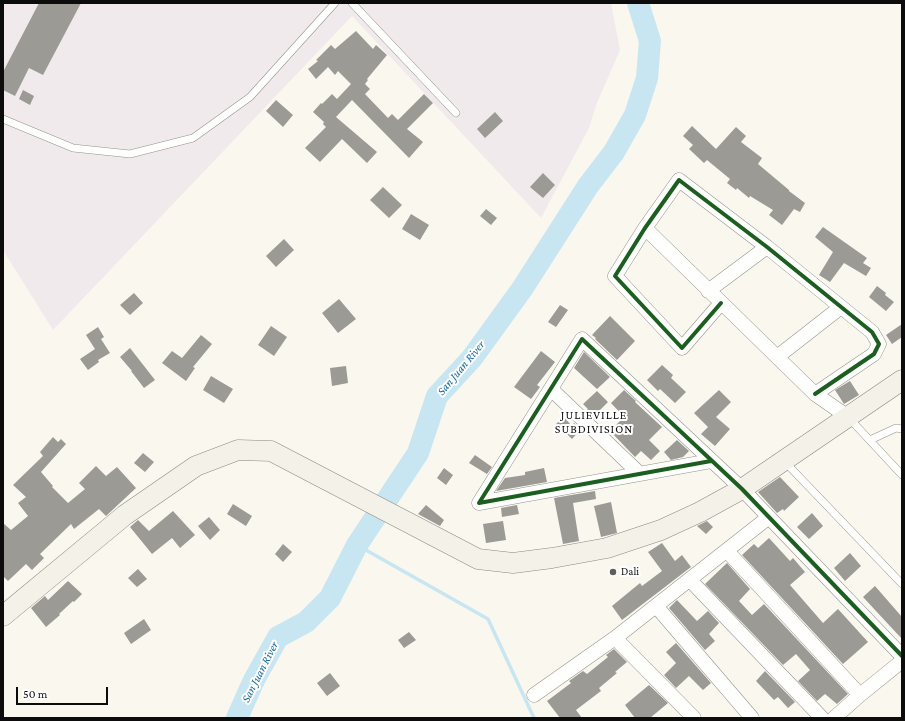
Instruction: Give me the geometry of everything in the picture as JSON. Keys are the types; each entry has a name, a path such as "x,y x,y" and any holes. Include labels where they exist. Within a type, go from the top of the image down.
{"main road":[{"path":"3,616 125,514 196,466 238,450 271,451 478,559 513,563 552,558 607,548 661,530 700,512 742,489 902,380"}],"street":[{"path":"721,303 682,348 615,276 645,228 679,180 767,247 872,332 879,344 874,354 815,394"},
{"path":"645,228 815,394 848,417"},
{"path":"708,291 767,247"},
{"path":"777,357 841,307"},
{"path":"711,461 479,503 552,389 582,338 742,489 902,656"},
{"path":"552,389 640,474"},
{"path":"534,695 615,638 769,517"},
{"path":"727,551 860,695"},
{"path":"690,580 822,718"},
{"path":"656,606 752,718"},
{"path":"615,638 694,718"},
{"path":"834,718 902,661"}],"lane":[{"path":"3,119 73,148 130,154 193,138 250,97 335,3"},
{"path":"352,3 456,113"},
{"path":"848,417 902,475"},
{"path":"870,440 896,428 902,429"},
{"path":"783,461 902,584"}],"shaded area":[{"path":"3,3 611,3 620,50 597,103 589,128 541,218 352,16 53,330 3,250"}],"building":[{"path":"39,3 81,3 43,75 29,68 15,96 3,90 3,72"},
{"path":"356,31 373,49 376,45 387,55 367,79 368,80 365,84 370,89 365,94 388,118 392,114 398,120 424,94 433,103 407,129 423,142 409,158 352,100 336,117 377,152 367,163 342,139 320,162 305,148 326,127 323,124 324,122 313,112 332,94 337,99 351,84 338,71 335,75 328,67 316,79 308,69 318,61 316,60 331,45 335,49"},
{"path":"23,90 34,96 30,105 19,99"},
{"path":"276,100 293,115 283,127 266,111"},
{"path":"495,112 503,121 485,138 477,129"},
{"path":"692,126 716,149 736,127 746,136 741,142 762,158 758,164 805,203 800,212 794,209 782,225 769,215 773,210 750,196 749,198 737,188 736,190 727,183 730,179 707,160 704,163 689,149 693,145 683,136"},
{"path":"543,173 555,185 543,198 530,187"},
{"path":"383,187 402,205 389,218 370,200"},
{"path":"486,209 497,218 491,225 480,216"},
{"path":"411,214 429,225 420,240 402,229"},
{"path":"823,227 867,258 863,263 871,268 866,276 844,263 830,282 819,275 833,252 815,237"},
{"path":"284,239 294,250 276,267 266,256"},
{"path":"877,286 894,302 886,311 869,297"},
{"path":"134,293 143,303 130,315 120,305"},
{"path":"339,299 356,319 338,333 322,313"},
{"path":"560,305 568,310 556,327 548,322"},
{"path":"610,316 635,341 617,360 592,335"},
{"path":"902,324 902,337 892,344 886,335"},
{"path":"271,326 287,337 274,356 258,345"},
{"path":"98,327 104,337 101,339 110,353 98,360 99,362 88,370 80,359 95,349 86,335"},
{"path":"201,335 212,344 193,367 195,368 186,381 162,363 172,351 182,358"},
{"path":"130,348 155,380 144,388 120,357"},
{"path":"541,351 555,362 537,385 540,387 531,399 514,387"},
{"path":"584,352 610,377 597,389 574,368"},
{"path":"662,365 673,375 671,378 686,392 675,403 660,389 658,391 647,380"},
{"path":"346,366 348,383 332,386 330,368"},
{"path":"211,376 233,389 224,403 203,390"},
{"path":"850,381 859,395 844,404 835,390"},
{"path":"624,390 662,427 649,440 660,451 651,460 641,451 635,457 610,431 624,417 611,403"},
{"path":"719,390 731,402 716,417 730,429 715,446 701,434 708,427 694,413"},
{"path":"597,391 608,402 593,417 586,411 588,409 583,404"},
{"path":"564,417 570,424 563,431 556,424"},
{"path":"574,423 581,429 572,439 566,433"},
{"path":"53,437 58,442 61,439 66,444 41,472 53,486 52,487 68,503 85,489 79,483 96,466 106,476 117,467 136,488 106,516 99,509 74,529 71,524 40,554 44,558 32,570 26,564 8,581 3,576 3,523 11,530 28,516 18,503 26,497 13,485 43,456 40,452"},
{"path":"677,440 689,451 683,457 671,460 664,452"},
{"path":"143,453 154,462 145,472 134,463"},
{"path":"475,455 492,467 487,474 469,463"},
{"path":"444,468 453,475 446,485 437,478"},
{"path":"544,468 547,482 496,491 505,478 525,475 525,472"},
{"path":"780,477 799,497 784,511 783,509 777,513 758,492"},
{"path":"595,491 596,499 573,503 579,541 563,544 554,498"},
{"path":"611,502 617,533 601,537 594,506"},
{"path":"233,504 252,516 246,526 227,514"},
{"path":"426,505 444,520 440,526 418,514"},
{"path":"517,505 519,514 502,517 501,508"},
{"path":"173,511 195,535 180,548 172,538 152,554 130,527 138,520 149,531"},
{"path":"812,513 823,526 809,539 797,527"},
{"path":"209,517 220,530 210,540 198,526"},
{"path":"503,521 506,540 486,543 483,524"},
{"path":"707,521 713,527 706,534 697,526"},
{"path":"769,538 790,561 793,558 805,572 790,585 823,623 838,609 868,642 843,664 742,555 754,544 758,548"},
{"path":"662,543 675,561 682,555 691,567 622,620 612,606 640,583 642,586 662,571 648,552"},
{"path":"283,544 292,552 283,562 275,554"},
{"path":"850,553 861,566 845,581 834,568"},
{"path":"727,563 750,589 739,601 752,615 764,604 848,694 837,704 825,694 817,701 798,681 810,670 796,654 783,665 705,584"},
{"path":"138,569 147,579 137,587 128,578"},
{"path":"68,581 82,594 46,627 31,608 45,596 48,600"},
{"path":"875,586 902,617 902,639 863,597"},
{"path":"677,600 697,621 708,611 719,623 709,634 715,641 705,650 669,608"},
{"path":"144,619 151,630 131,644 124,633"},
{"path":"409,632 416,640 404,648 398,640"},
{"path":"676,643 711,683 703,690 689,676 676,688 664,675 676,663 666,652"},
{"path":"614,649 627,662 615,672 617,673 599,688 601,691 576,710 582,718 560,718 547,701 571,683 569,681 583,671 587,674 608,657 606,655"},
{"path":"765,671 795,702 788,708 778,697 774,700 756,681"},
{"path":"330,673 340,686 327,696 317,683"},
{"path":"649,685 668,703 650,718 635,718 625,705"}],"waterway":[{"name":"San Juan River","path":"237,718 254,680 278,637 306,622 330,598 357,545 418,453 437,396 472,358 522,289 588,186 614,152 635,115 647,78 650,41 638,3"},
{"path":"357,545 488,619 534,718"}],"cycle path":[{"path":"721,303 682,348 615,276 645,228 679,180 767,247 872,332 879,344 874,354 815,394"},
{"path":"711,461 479,503 582,339 742,489 902,656"}],"place":[{"name":"Dali","path":"613,572"}],"district":[{"name":"JULIEVILLE SUBDIVISION","path":"594,422"}]}
